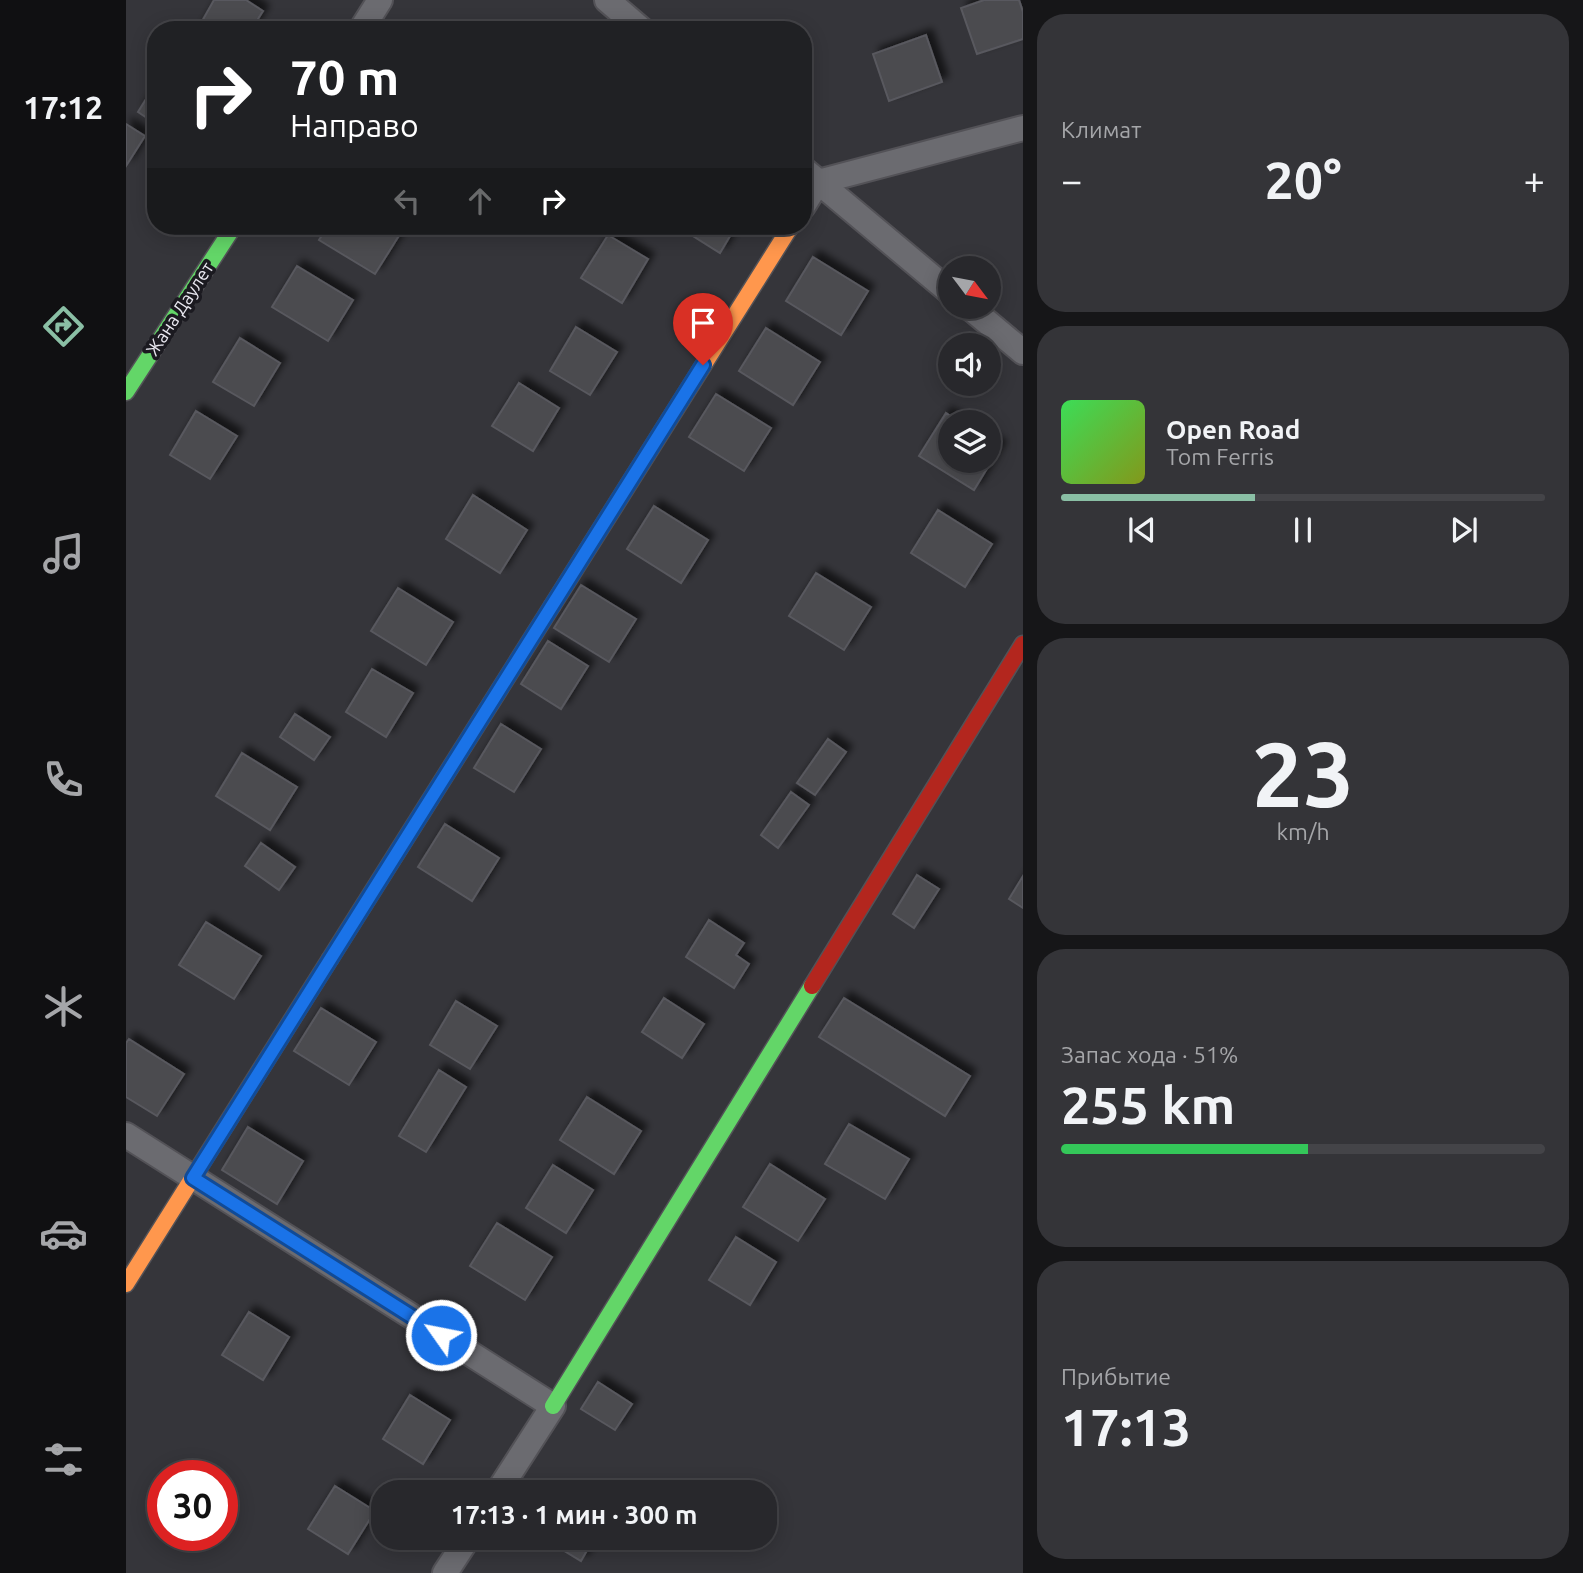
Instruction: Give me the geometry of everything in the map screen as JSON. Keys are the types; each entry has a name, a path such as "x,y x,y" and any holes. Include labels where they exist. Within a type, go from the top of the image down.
{"street":[{"path":"367,21 380,0"},
{"path":"607,0 632,21"},
{"path":"812,176 1023,128"},
{"path":"812,177 938,282"},
{"name":"Жана Даулет","path":"126,392 228,235"},
{"path":"126,1284 785,235"},
{"path":"984,319 1023,352"},
{"path":"505,1480 1023,644"},
{"path":"126,1135 553,1406"},
{"path":"445,1573 460,1550"}],"building":[{"path":"214,0 246,0 263,11 257,21 202,21"},
{"path":"984,0 1019,0 1023,12 1023,39 977,54 961,8"},
{"path":"926,35 942,82 889,101 873,54"},
{"path":"147,98 147,118 138,112"},
{"path":"126,124 145,136 126,166"},
{"path":"322,235 399,235 375,274 319,240"},
{"path":"608,235 648,259 622,303 581,278"},
{"path":"691,235 731,235 720,253"},
{"path":"813,257 868,291 841,335 786,301"},
{"path":"297,266 353,300 328,341 272,307"},
{"path":"576,327 617,352 590,395 550,371"},
{"path":"766,328 820,362 793,405 739,371"},
{"path":"240,338 280,363 254,406 213,382"},
{"path":"519,383 559,408 533,451 492,426"},
{"path":"716,394 771,428 744,471 689,437"},
{"path":"196,411 237,436 210,479 170,455"},
{"path":"938,426 938,468 919,456"},
{"path":"946,473 984,473 974,490"},
{"path":"473,495 527,530 500,573 446,539"},
{"path":"654,506 708,540 681,583 627,549"},
{"path":"938,510 992,544 965,587 911,553"},
{"path":"816,573 871,607 844,650 789,616"},
{"path":"581,585 636,619 609,662 554,628"},
{"path":"398,588 453,622 426,665 371,631"},
{"path":"548,641 588,666 561,709 521,684"},
{"path":"372,669 413,693 386,737 346,712"},
{"path":"295,714 330,737 314,760 280,737"},
{"path":"501,724 541,749 514,792 474,768"},
{"path":"828,739 846,752 815,795 797,783"},
{"path":"242,753 297,787 270,830 216,796"},
{"path":"791,792 809,805 778,848 761,835"},
{"path":"445,824 499,858 472,901 418,867"},
{"path":"261,843 295,867 279,890 245,866"},
{"path":"917,875 939,889 914,928 893,914"},
{"path":"1023,876 1023,908 1009,899"},
{"path":"709,920 744,943 736,955 749,964 734,988 686,957"},
{"path":"206,922 261,956 234,999 179,965"},
{"path":"664,998 704,1024 682,1058 642,1032"},
{"path":"844,998 970,1076 945,1116 819,1037"},
{"path":"456,1001 497,1026 470,1069 430,1045"},
{"path":"321,1008 376,1042 349,1085 294,1051"},
{"path":"129,1039 184,1074 157,1116 126,1097 126,1043"},
{"path":"439,1070 466,1087 426,1152 399,1136"},
{"path":"587,1097 641,1131 614,1174 560,1140"},
{"path":"849,1124 909,1159 885,1199 825,1164"},
{"path":"248,1127 303,1161 277,1204 222,1170"},
{"path":"770,1164 825,1199 798,1241 743,1207"},
{"path":"553,1165 593,1190 566,1233 526,1208"},
{"path":"497,1223 552,1257 525,1300 470,1266"},
{"path":"736,1237 776,1262 750,1305 709,1280"},
{"path":"249,1312 289,1337 263,1380 222,1355"},
{"path":"598,1382 632,1404 615,1430 581,1409"},
{"path":"410,1395 450,1420 423,1464 383,1439"},
{"path":"335,1486 371,1508 371,1517 348,1554 308,1529"},
{"path":"563,1550 587,1550 581,1561"}],"traffic: fast":[{"path":"126,392 228,235"},
{"path":"330,959 552,606"},
{"path":"553,1406 812,986"}],"traffic: slow":[{"path":"552,606 785,235"},
{"path":"126,1284 330,959"}],"traffic: jam":[{"path":"812,986 1023,644"}],"route":[{"path":"441,1335 193,1178 703,365"}]}
